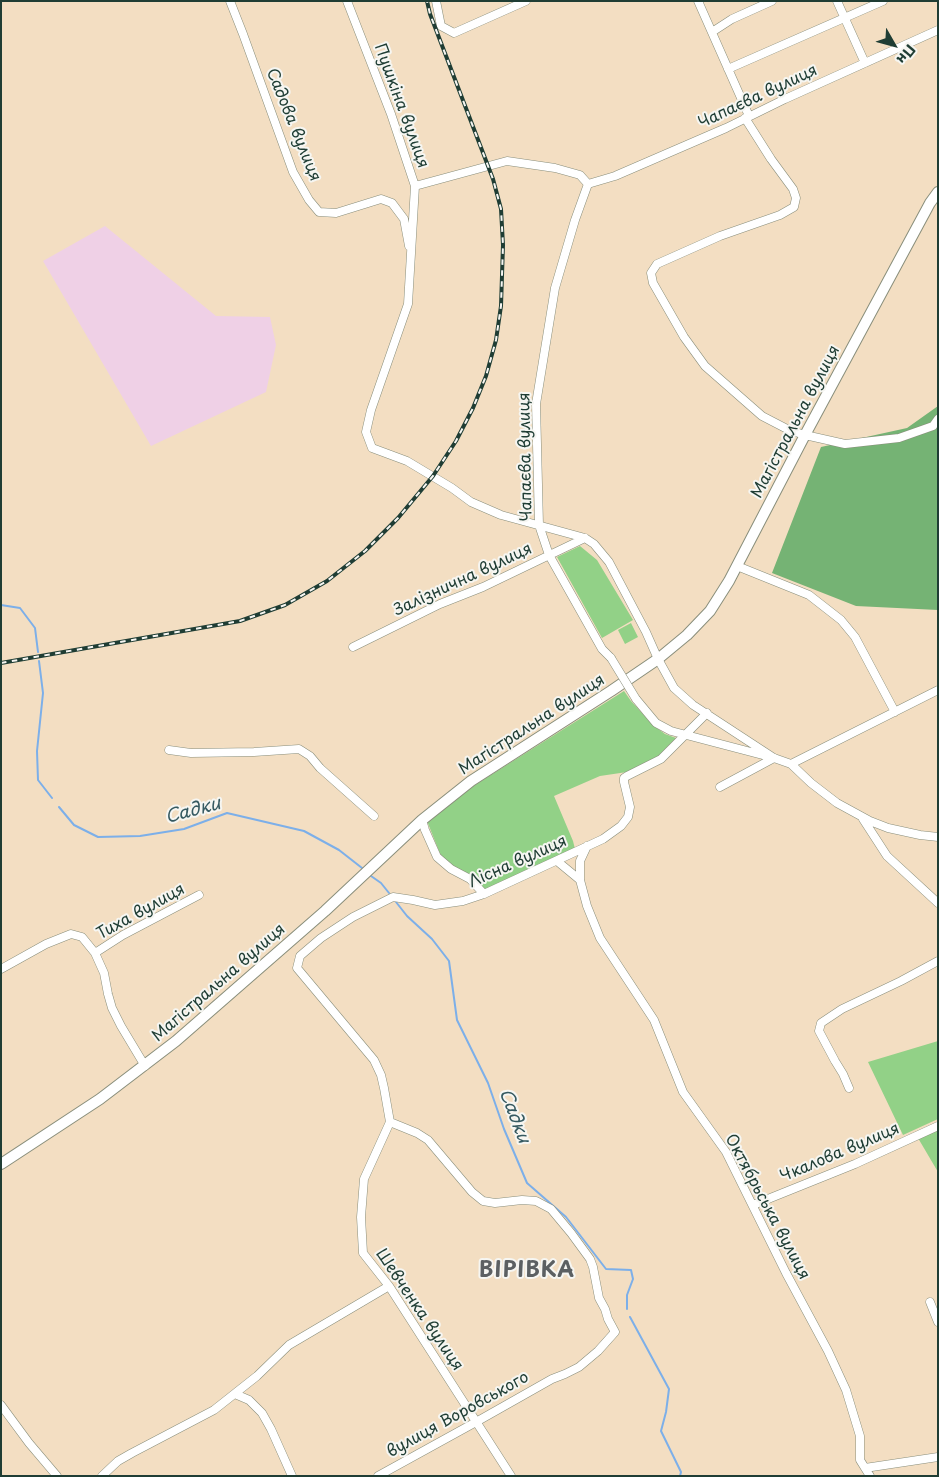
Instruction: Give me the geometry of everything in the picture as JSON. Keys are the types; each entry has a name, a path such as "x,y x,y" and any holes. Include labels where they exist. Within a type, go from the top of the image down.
{"main road":[{"name":"Магістральна вулиця","path":"1,1164 100,1099 176,1041 325,911 422,820 471,781 611,691 658,659 687,635 710,611 729,582 805,435 934,205 938,192"}],"street":[{"name":"Садова вулиця","path":"230,1 293,172 308,200 319,212 336,213 381,199 392,203 404,219 411,259"},
{"name":"Пушкіна вулиця","path":"347,1 391,114 415,186 408,304 371,410 366,432 372,448 407,461 452,488 471,502 501,516 586,538"},
{"path":"436,1 441,26 454,33 526,1"},
{"path":"698,1 747,117 771,159 793,190 796,198 794,207 780,215 720,236 657,264 651,273 653,283 684,337 705,366 762,416 789,430 845,444 899,438 933,426 938,419"},
{"path":"712,32 732,19 772,1"},
{"path":"837,1 865,63"},
{"path":"728,69 883,1"},
{"name":"Чапаєва вулиця","path":"774,758 685,736 656,723 636,699 610,658 602,649 549,555 539,525 536,404 555,288 575,220 588,184 615,176 938,30"},
{"path":"415,186 507,162 554,168 580,175 588,184"},
{"path":"586,538 594,544 609,562 674,688 693,704 774,758 791,764 837,803 862,817 888,828 938,837"},
{"name":"Залізнична вулиця","path":"352,647 440,604 483,587 586,538"},
{"path":"737,566 809,595 841,620 854,637 895,712"},
{"path":"791,764 938,690"},
{"path":"685,736 707,713"},
{"name":"Лісна вулиця","path":"390,1122 381,1075 374,1060 297,968 300,956 321,938 353,917 393,898 434,905 484,894 603,839 621,826 628,817 630,807 624,778 661,759 685,736"},
{"path":"169,750 191,753 299,749 310,756 320,768 374,816"},
{"path":"720,786 774,758"},
{"path":"862,817 887,856 938,903"},
{"path":"422,820 437,857 451,869 470,879 484,894"},
{"path":"580,880 580,861 587,846"},
{"path":"557,861 580,880"},
{"name":"Октябрьська вулиця","path":"580,880 587,906 600,938 654,1020 683,1092 726,1152 786,1273 828,1351 846,1390 860,1436 860,1460 870,1476"},
{"name":"Тиха вулиця","path":"95,954 123,935 200,895"},
{"name":"Тиха вулиця","path":"1,970 46,944 71,934 82,937 95,954 104,973 112,1008 145,1066"},
{"path":"848,1088 843,1074 818,1031 821,1023 842,1009 938,961"},
{"name":"Шевченка вулиця","path":"390,1122 364,1179 361,1217 363,1253 389,1286 511,1476"},
{"name":"вулиця Воровського","path":"378,1476 552,1379 579,1367 598,1351 614,1332 599,1298 590,1259 551,1209 536,1201 522,1200 495,1203 483,1201 472,1192 428,1140 417,1132 390,1122"},
{"name":"Чкалова вулиця","path":"753,1205 855,1164 938,1126"},
{"path":"102,1476 118,1461 214,1410 257,1376 289,1345 389,1286"},
{"path":"930,1302 938,1322"},
{"path":"235,1394 249,1400 262,1413 292,1476"},
{"path":"1,1405 29,1443 57,1476"},
{"path":"865,1468 938,1457"}],"shaded area":[{"path":"105,226 216,316 270,317 276,345 266,392 151,446 43,261"}],"green space":[{"path":"938,406 938,610 856,606 772,573 821,447 907,428"},
{"path":"580,546 597,560 633,620 602,638 557,557"},
{"path":"631,623 638,637 625,644 618,630"},
{"path":"624,691 653,725 665,734 676,738 659,756 627,772 600,776 554,796 575,849 488,889 482,890 441,856 427,821 475,785"},
{"path":"938,1041 938,1119 903,1135 868,1062"},
{"path":"938,1130 938,1172 918,1138"}],"waterway":[{"name":"Садки","path":"1,605 20,608 35,628 38,652"},
{"name":"Садки","path":"39,661 43,693 37,751 38,780 52,798"},
{"name":"Садки","path":"59,807 74,825 98,837 140,836 184,829 227,813 304,831 339,850 362,868"},
{"name":"Садки","path":"371,876 381,883 389,893"},
{"name":"Садки","path":"396,902 407,916 432,939 449,961 457,1020 488,1083 504,1129 527,1183 566,1217 606,1269 631,1270 633,1279 627,1295 627,1309"},
{"name":"Садки","path":"630,1317 669,1389 661,1431 681,1472 680,1476"}],"railway":[{"path":"1,663 240,621 285,605 327,581 365,551 398,518 433,476 456,441 473,408 486,376 496,340 501,306 503,245 501,209 493,179 430,14 427,1"}],"district":[{"name":"ВІРІВКА","path":"527,1271"}]}
